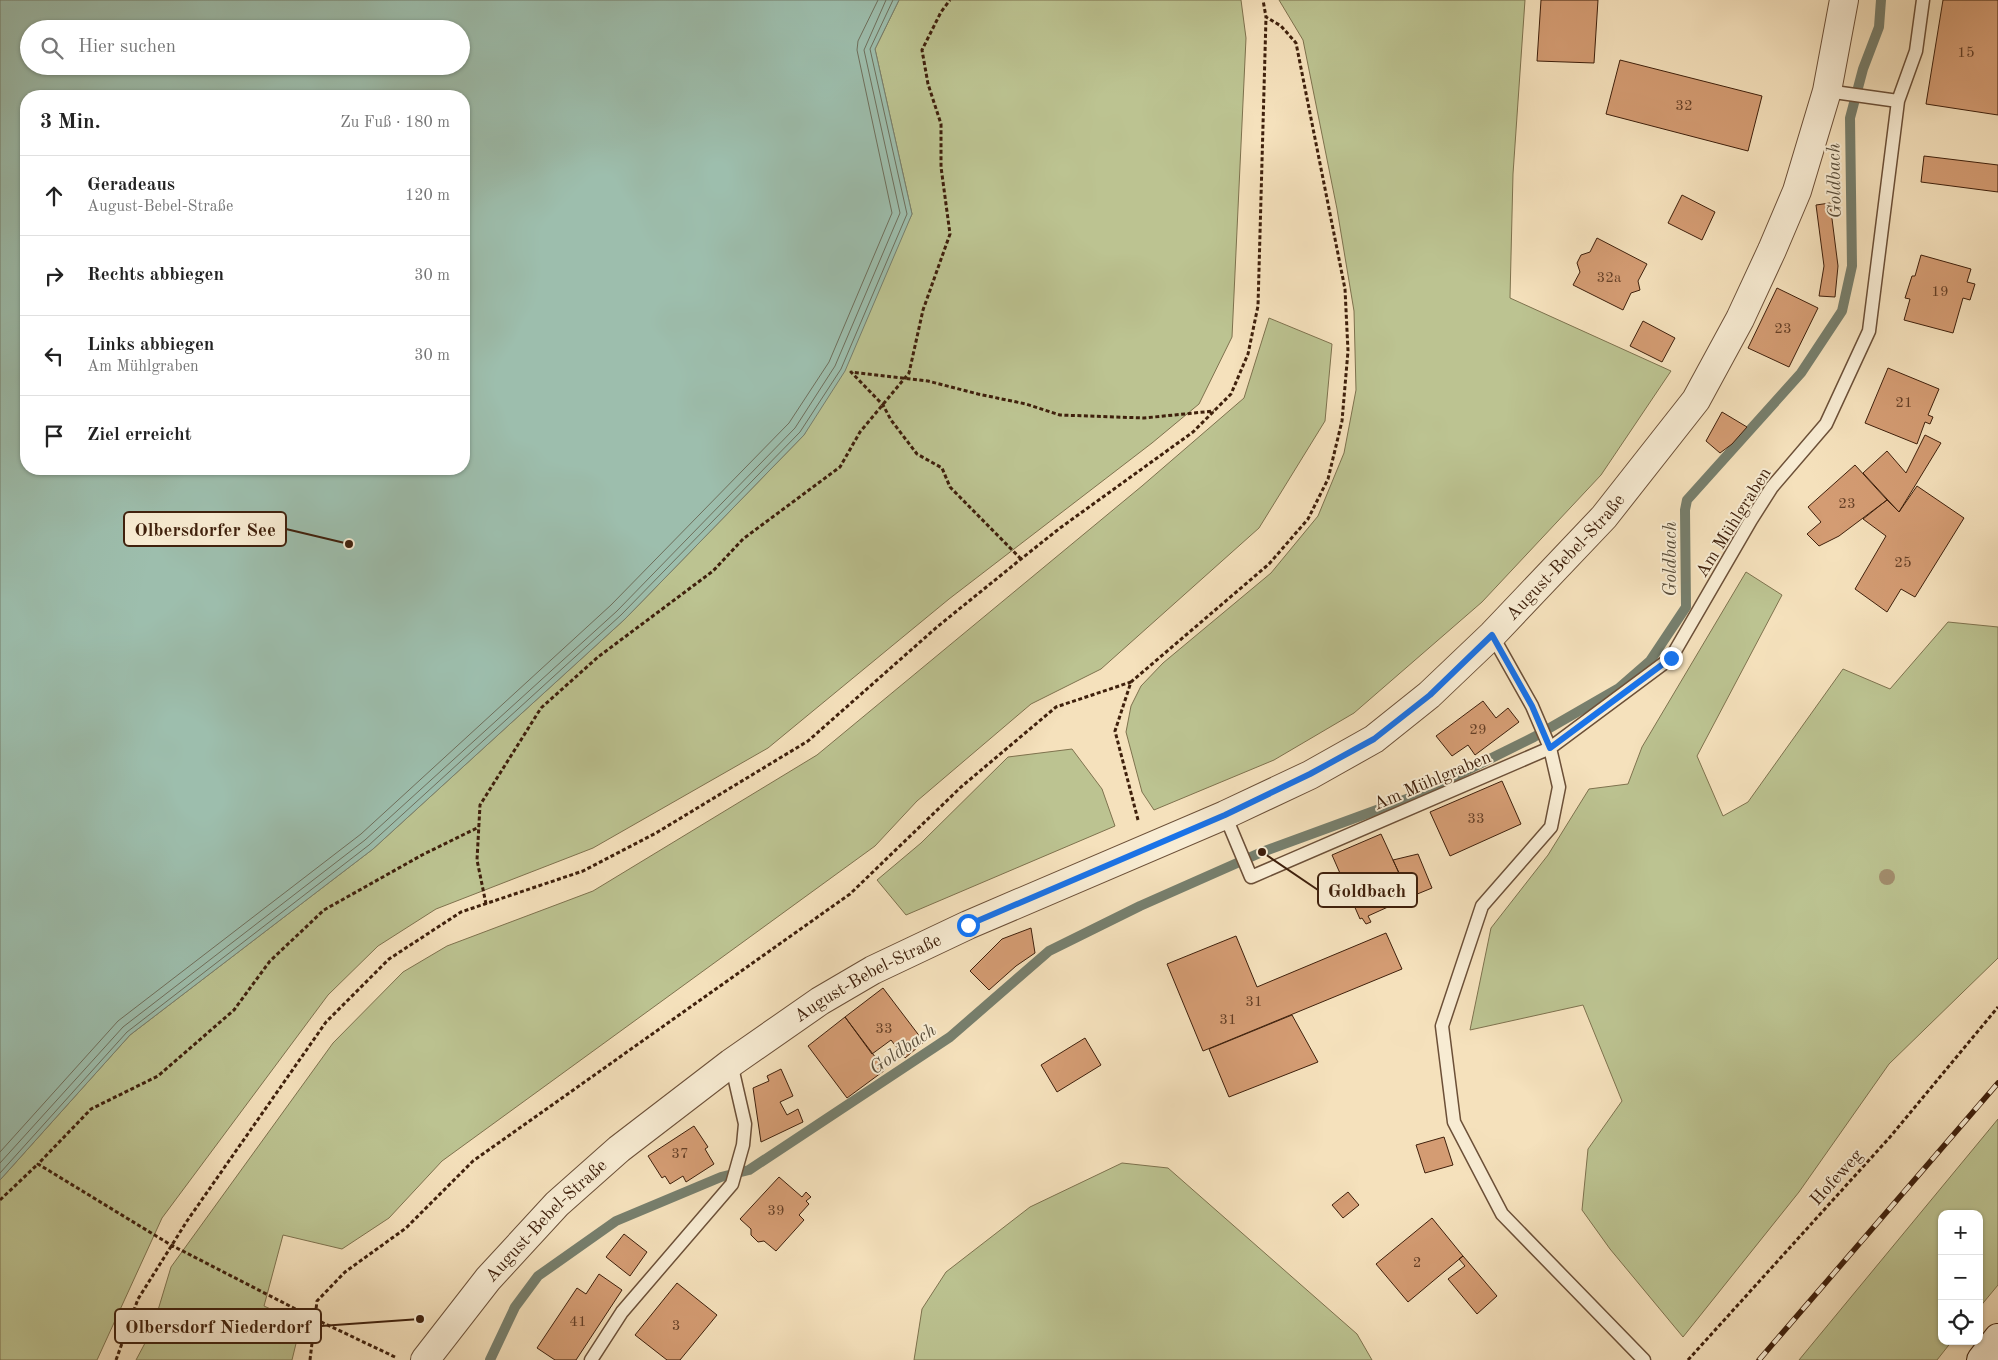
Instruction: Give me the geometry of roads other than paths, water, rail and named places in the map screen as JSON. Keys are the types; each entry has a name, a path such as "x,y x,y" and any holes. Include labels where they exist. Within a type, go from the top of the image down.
{"street":[{"name":"August-Bebel-Straße","path":"425,1360 488,1279 556,1204 619,1149 732,1063 820,1001 873,970 968,925 1146,847 1230,826 1310,774 1374,739 1430,695 1492,635 1604,517 1696,400 1740,318 1797,191 1827,91 1844,0"},
{"path":"1981,1360 1998,1338"}],"lane":[{"name":"Am Mühlgraben","path":"1230,826 1251,877 1550,748 1671,658 1772,487 1826,424 1868,331 1898,101 1916,51 1923,0"},
{"path":"1827,91 1898,101"},
{"path":"1492,635 1532,706 1550,748 1559,787 1551,827 1482,906 1442,1026 1454,1122 1502,1214 1644,1360"},
{"path":"591,1360 622,1312 732,1184 743,1145 745,1124 732,1063"}],"water":[{"path":"0,0 899,0 875,49 912,214 845,371 804,435 625,619 373,849 130,1035 0,1180"}],"waterway":[{"name":"Goldbach","path":"490,1360 515,1307 538,1276 616,1221 721,1177 749,1170 950,1037 1049,951 1140,906 1262,852 1415,796 1534,737 1619,688 1650,661 1686,607 1685,510 1687,500 1801,373 1842,311 1852,266 1850,118 1863,69 1879,27 1881,0"}],"railway":[{"path":"1759,1360 1998,1083"}],"place":[{"name":"Olbersdorfer See","path":"349,544"},
{"name":"Goldbach","path":"1262,852"},
{"name":"Olbersdorf Niederdorf","path":"420,1319"}]}
